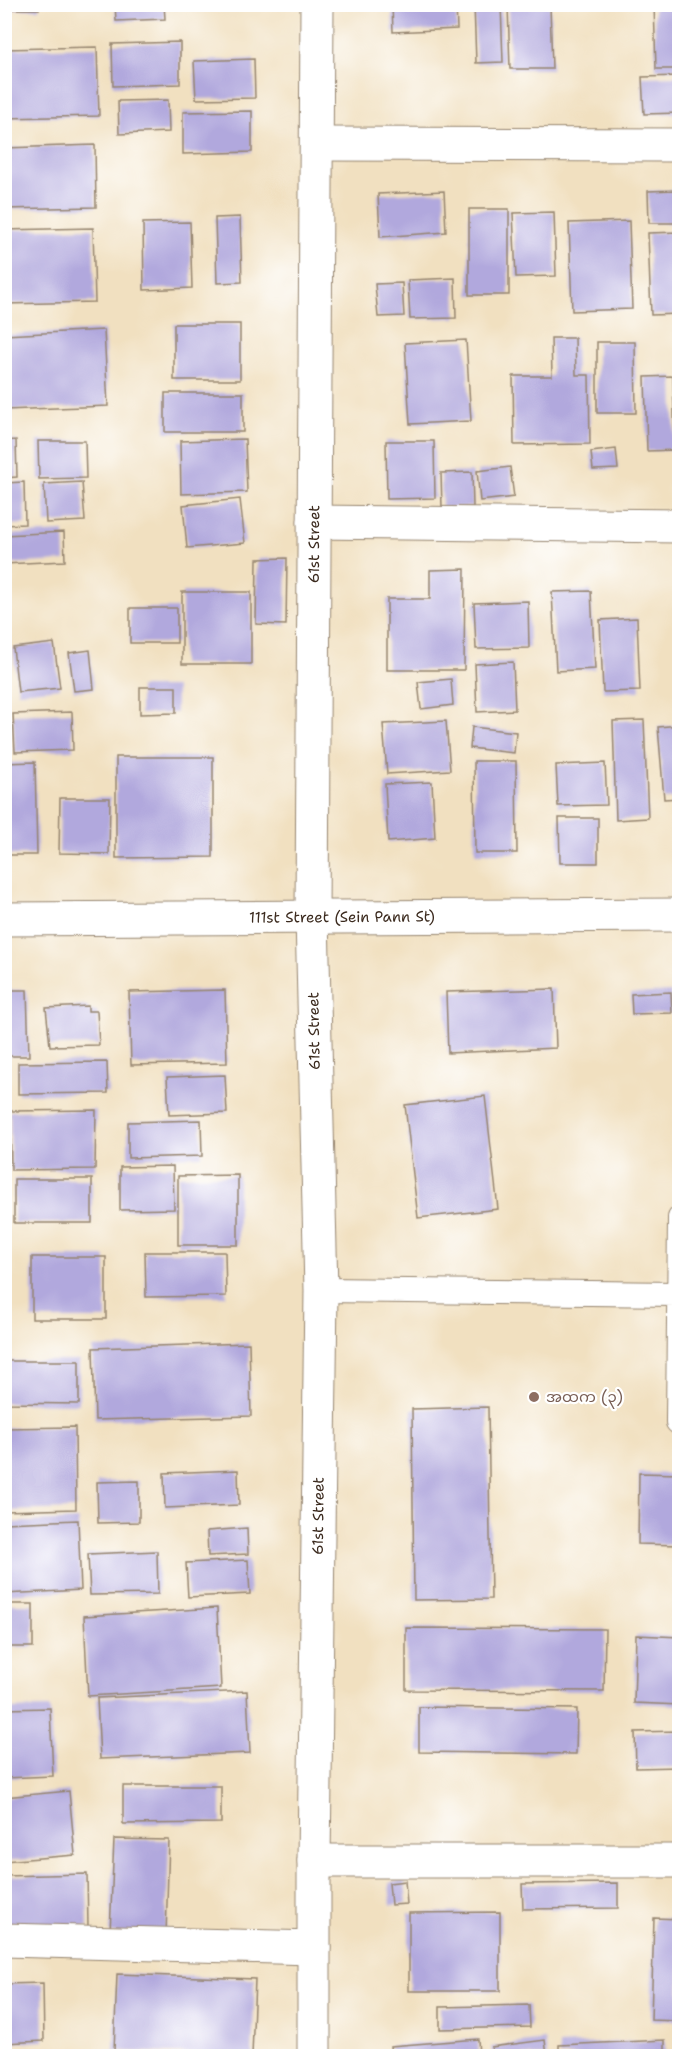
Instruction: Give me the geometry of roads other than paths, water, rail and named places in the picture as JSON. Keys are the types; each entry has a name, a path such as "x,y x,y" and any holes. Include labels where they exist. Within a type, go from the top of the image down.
{"street":[{"name":"61st Street","path":"314,2056 321,1290 312,917 317,4"},
{"path":"318,144 680,145"},
{"path":"314,522 680,526"},
{"name":"111st Street (Sein Pann St)","path":"4,919 680,915"},
{"path":"314,1861 680,1861"},
{"path":"4,1940 314,1948"}],"lane":[{"path":"678,1422 680,1218"},
{"path":"321,1290 678,1294"}],"place":[{"name":"အထက (၃)","path":"534,1397"}]}
